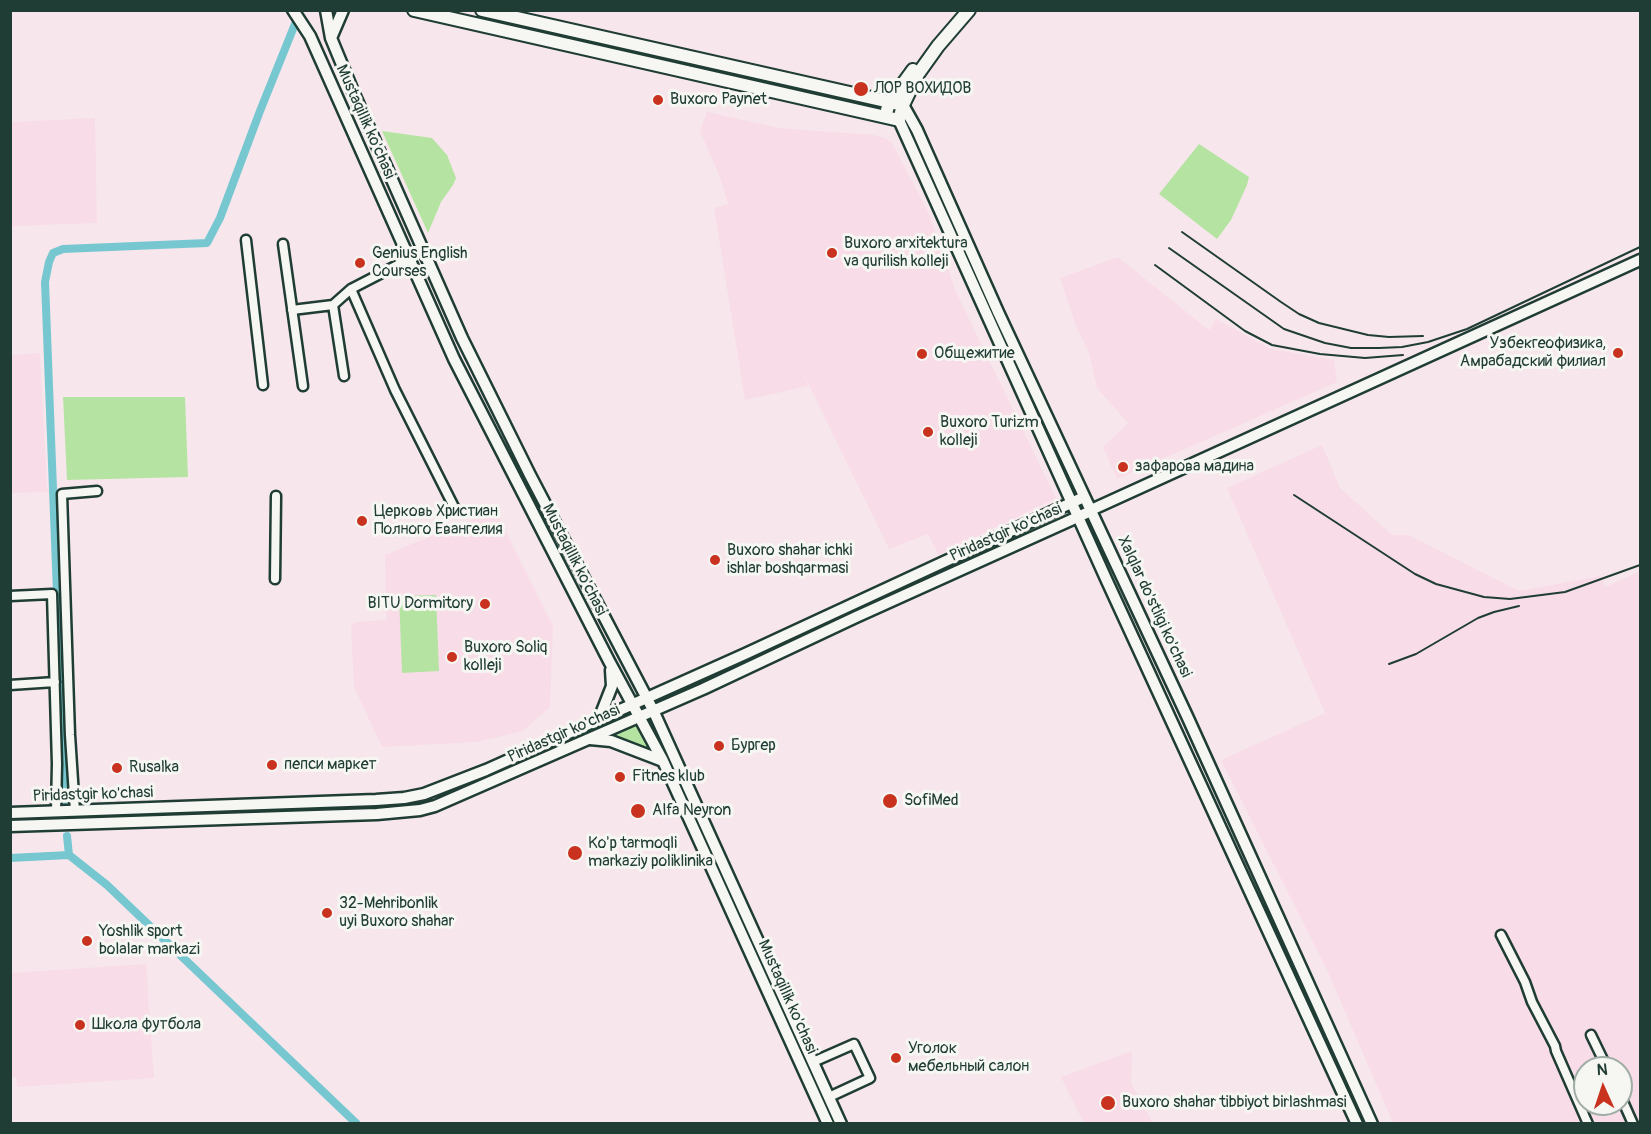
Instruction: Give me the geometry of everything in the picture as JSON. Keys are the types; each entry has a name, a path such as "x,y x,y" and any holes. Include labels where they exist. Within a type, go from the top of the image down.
{"main road":[{"name":"Mustaqillik ko'chasi","path":"292,10 310,36 454,359 609,661 706,841"},
{"name":"Mustaqillik ko'chasi","path":"326,10 331,38 462,338 647,697 706,841 772,988 828,1124"},
{"path":"331,38 343,10"},
{"path":"414,10 899,120 903,105 918,74 938,46 969,10"},
{"path":"482,10 903,105"},
{"path":"886,117 889,103 936,40 962,10"},
{"path":"532,37 536,22"},
{"name":"Xalqlar do'stligi ko'chasi","path":"903,105 917,130 998,312 1187,716 1372,1124"},
{"name":"Xalqlar do'stligi ko'chasi","path":"899,120 1357,1124"},
{"name":"Piridastgir ko'chasi","path":"10,826 377,814 420,810 435,806 590,739 1641,260"},
{"path":"410,263 428,261"},
{"path":"500,450 515,444"},
{"name":"Piridastgir ko'chasi","path":"10,813 376,800 404,798 449,786 1084,497"},
{"path":"850,605 856,617"},
{"path":"599,719 612,686 609,661"},
{"path":"590,739 611,741 663,761"},
{"path":"376,800 377,814"},
{"path":"75,811 75,824"},
{"name":"Mustaqillik ko'chasi","path":"772,988 813,1062 841,1124"}],"street":[{"path":"246,240 263,385"},
{"path":"283,244 303,386"},
{"path":"292,310 333,305 351,289 410,263"},
{"path":"351,289 395,390 455,509"},
{"path":"333,305 344,376"},
{"path":"75,811 70,735 62,494 98,491"},
{"path":"275,579 276,496"},
{"path":"10,596 52,594 57,764 56,811"},
{"path":"10,685 55,682"},
{"path":"1501,935 1525,982 1532,1002 1556,1046 1556,1051 1588,1124"},
{"path":"1591,1035 1601,1056"},
{"path":"813,1062 855,1044 870,1078 829,1097"}],"shaded area":[{"path":"707,112 779,128 873,135 885,138 892,143 929,214 956,292 1056,498 939,555 928,534 889,549 804,375 808,386 745,400 714,208 728,204 719,175 700,131"},
{"path":"95,118 97,223 11,226 11,122"},
{"path":"1118,257 1209,330 1216,319 1271,349 1334,360 1337,382 1117,479 1103,447 1128,423 1097,388 1089,353 1076,326 1060,278"},
{"path":"40,353 49,492 11,493 11,355"},
{"path":"1322,445 1340,488 1392,535 1409,535 1519,591 1600,576 1606,587 1640,571 1640,1123 1393,1123 1327,970 1221,760 1325,713 1227,488"},
{"name":"Buxoro Soliq kolleji","path":"495,510 553,626 550,707 523,731 477,742 382,747 354,687 351,627 355,622 386,620 385,555"},
{"name":"Школа футбола","path":"146,964 154,1078 17,1087 16,1077 11,1077 11,973"},
{"name":"Buxoro shahar tibbiyot birlashmasi","path":"1132,1051 1131,1083 1153,1123 1084,1123 1061,1077"}],"green space":[{"path":"382,131 432,138 447,155 456,178 441,202 428,233"},
{"path":"1199,144 1249,177 1231,220 1217,239 1159,194"},
{"path":"63,397 185,397 188,477 67,480"},
{"path":"436,595 439,671 402,673 399,596"},
{"path":"638,725 655,755 611,737"}],"waterway":[{"path":"65,800 45,282 49,262 53,253 63,249 207,243 220,218 295,24"},
{"path":"67,836 69,855 107,885 357,1124"},
{"path":"10,858 69,855"}],"railway":[{"path":"1182,232 1299,314 1319,323 1368,335 1423,336"},
{"path":"1169,248 1284,329 1325,343 1351,348 1379,348 1402,347 1428,342 1467,329 1640,247"},
{"path":"1155,265 1245,331 1272,345 1320,354 1365,358 1403,355"},
{"path":"1294,495 1415,574 1436,584 1484,597 1510,599 1565,592 1640,565"},
{"path":"1389,664 1416,654 1478,618 1519,606"}],"place":[{"name":"ЛОР ВОХИДОВ","path":"861,89"},
{"name":"Buxoro Paynet","path":"658,100"},
{"name":"Buxoro arxitektura va qurilish kolleji","path":"832,253"},
{"name":"Genius English Courses","path":"360,263"},
{"name":"Узбекгеофизика, Амрабадский филиал","path":"1618,353"},
{"name":"Общежитие","path":"922,354"},
{"name":"Buxoro Turizm kolleji","path":"928,432"},
{"name":"зафарова мадина","path":"1123,467"},
{"name":"Церковь Христиан Полного Евангелия","path":"362,521"},
{"name":"Buxoro shahar ichki ishlar boshqarmasi","path":"715,560"},
{"name":"BITU Dormitory","path":"485,604"},
{"name":"Buxoro Soliq kolleji","path":"452,657"},
{"name":"Бургер","path":"719,746"},
{"name":"пепси маркет","path":"272,765"},
{"name":"Rusalka","path":"117,768"},
{"name":"Fitnes klub","path":"620,777"},
{"name":"SofiMed","path":"890,801"},
{"name":"Alfa Neyron","path":"638,811"},
{"name":"Ko'p tarmoqli markaziy poliklinika","path":"575,853"},
{"name":"32-Mehribonlik uyi Buxoro shahar","path":"327,913"},
{"name":"Yoshlik sport bolalar markazi","path":"87,941"},
{"name":"Школа футбола","path":"80,1025"},
{"name":"Уголок мебельный салон","path":"896,1058"},
{"name":"Buxoro shahar tibbiyot birlashmasi","path":"1108,1103"}]}
